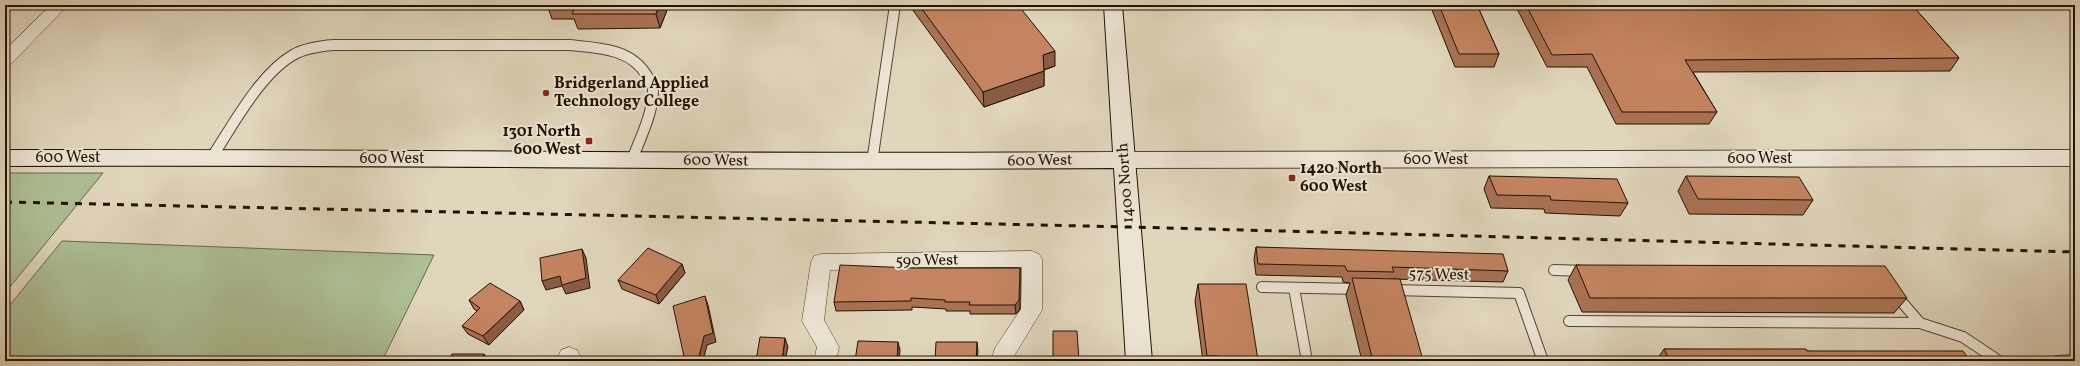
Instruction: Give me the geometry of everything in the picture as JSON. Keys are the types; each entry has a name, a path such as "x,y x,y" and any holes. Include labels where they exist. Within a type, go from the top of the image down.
{"main road":[{"name":"1400 North","path":"1113,5 1139,361"},
{"name":"600 West","path":"5,158 212,157 872,162 2075,158"}],"street":[{"path":"5,60 60,5"},
{"name":"590 West","path":"825,361 828,348 813,320 821,262 1032,259 1031,310 1003,354 1002,361"}],"lane":[{"path":"872,162 895,5"},
{"path":"212,157 264,80 276,66 294,54 315,47 334,45 557,45 608,49 632,58 646,72 653,88 650,107 632,160"},
{"path":"1554,270 1601,271"},
{"path":"1887,284 1920,323"},
{"name":"575 West","path":"1262,287 1519,293 1544,361"},
{"path":"1294,288 1307,361"},
{"path":"1569,322 1920,323 1963,337 1999,361"},
{"path":"2057,361 2075,360"}],"green space":[{"path":"5,173 103,173 5,293"},
{"path":"62,241 434,255 382,361 5,361 5,311"}],"building":[{"path":"576,5 659,5 656,14 572,14"},
{"path":"919,5 1018,5 1055,51 1043,55 1044,71 983,92"},
{"path":"1439,5 1477,5 1499,54 1459,54"},
{"path":"1526,5 1912,5 1959,58 1685,60 1717,112 1622,112 1592,54 1552,55"},
{"path":"1489,176 1617,179 1628,203 1551,200 1550,196 1497,195"},
{"path":"1686,176 1799,177 1813,200 1698,199"},
{"path":"1256,247 1503,254 1508,271 1392,267 1394,272 1347,271 1345,266 1258,264"},
{"path":"648,248 682,264 656,295 618,280"},
{"path":"582,249 586,278 562,285 560,276 542,281 540,258"},
{"path":"840,265 913,268 1020,268 1019,300 1015,305 969,305 970,302 945,302 945,300 911,298 911,301 834,302"},
{"path":"1576,265 1885,266 1907,298 1590,298"},
{"path":"1352,278 1400,279 1423,360 1373,361"},
{"path":"490,283 520,301 483,336 462,326 480,308 469,300"},
{"path":"1198,284 1246,284 1258,360 1271,361 1220,361 1219,356 1207,356"},
{"path":"705,296 713,333 704,336 698,361 685,361 673,306"},
{"path":"1053,331 1077,331 1079,361 1053,361"},
{"path":"760,337 785,338 782,361 756,361"},
{"path":"858,341 898,342 897,361 855,361"},
{"path":"936,342 977,342 976,361 935,361"},
{"path":"1664,349 1963,351 1970,361 1670,361"},
{"path":"452,354 484,354 482,361 449,361"}],"railway":[{"path":"5,202 1130,227 2075,252"}],"place":[{"name":"Bridgerland Applied Technology College","path":"546,93"},
{"name":"1301 North 600 West","path":"589,141"},
{"name":"1420 North 600 West","path":"1292,178"}]}
